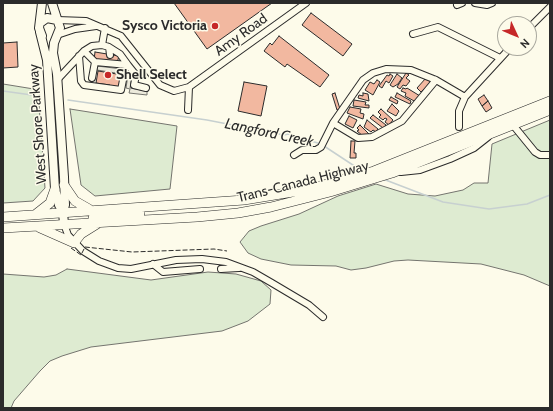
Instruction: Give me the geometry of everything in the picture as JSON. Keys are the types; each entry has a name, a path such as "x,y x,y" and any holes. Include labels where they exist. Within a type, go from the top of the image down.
{"highway":[{"name":"Trans-Canada Highway","path":"3,217 270,197 338,182 374,171 550,101"},
{"name":"Trans-Canada Highway","path":"3,228 238,213 312,197 392,173 550,110"},
{"path":"374,171 408,161 504,124 513,125"},
{"path":"64,185 75,202 92,210"},
{"path":"34,215 47,206 52,199 55,189"},
{"path":"64,224 85,218 159,211 176,205"},
{"path":"30,226 49,231 74,242 81,234 100,223"}],"main road":[{"path":"42,3 42,21"},
{"path":"45,3 40,32 47,39 60,34 60,28 52,3"},
{"path":"42,21 52,18 57,20"},
{"name":"West Shore Parkway","path":"40,32 47,60 55,189 59,205 63,212"},
{"name":"West Shore Parkway","path":"60,34 53,48 58,80 65,205 63,212 64,224"}],"street":[{"path":"475,3 487,5 492,3"},
{"name":"Amy Road","path":"57,20 68,22 86,21 121,36 129,43 160,85 174,91 189,87 303,4"},
{"path":"537,20 550,7"},
{"name":"Amy Road","path":"60,34 75,29 97,26"},
{"path":"413,34 438,27 500,58 465,97 459,111 459,127"},
{"path":"102,45 105,28"},
{"path":"58,80 84,51 92,46 102,45 109,47 120,54 136,75"},
{"path":"109,47 110,55"},
{"path":"84,51 95,62 127,65"},
{"path":"77,59 81,81 84,85 121,90 127,65"},
{"path":"92,78 95,62"},
{"path":"294,155 302,150 316,150 321,147 333,122 363,80 372,73 386,69 411,70 436,80 465,97"},
{"path":"333,122 358,138 372,137 402,121 436,80"},
{"path":"188,110 189,87"},
{"path":"513,125 535,152 540,155 550,155"},
{"path":"64,224 68,235 82,251 99,261 118,268 131,269 176,260 202,259 226,262 253,272 309,305 323,317"},
{"path":"154,264 163,272 200,269"},
{"path":"220,269 243,268"}],"green space":[{"path":"3,84 40,90 39,104 45,188 33,201 3,203"},
{"path":"70,109 177,126 170,189 95,196 81,185"},
{"path":"550,120 550,286 524,275 481,264 408,260 394,261 351,270 336,266 291,265 261,259 248,253 240,242 249,231 299,214 338,196 376,184 408,194 435,196 463,190 474,183 488,183 492,144"},
{"path":"67,269 151,280 208,272 236,274 261,281 271,290 270,304 248,321 222,331 91,347 62,356 50,361 40,371 14,401 11,408 3,408 3,274 44,277 56,275"}],"shaded area":[{"path":"97,66 122,69 122,74 97,70"},
{"path":"128,75 132,76 130,88 147,91 147,95 129,93 130,89 126,88"}],"building":[{"name":"Sysco Victoria","path":"174,3 272,3 207,49"},
{"path":"311,13 352,44 343,56 302,25"},
{"path":"279,36 329,75 320,87 287,64 285,67 264,51 270,43 272,45"},
{"path":"17,42 18,67 3,68 3,43"},
{"path":"95,52 119,56 117,63 94,60"},
{"path":"98,71 123,75 122,87 109,88 110,85 96,83"},
{"path":"406,73 409,75 406,78 410,81 406,86 403,85 400,89 397,87"},
{"path":"390,74 393,76 389,83 386,81 382,88 379,86 387,75 389,76"},
{"path":"397,74 402,78 398,84 393,87 390,85"},
{"path":"426,78 431,82 421,92 417,88"},
{"path":"377,80 380,82 373,95 365,90 370,82 374,84"},
{"path":"244,82 267,86 261,116 238,111"},
{"path":"403,88 407,88 420,96 416,102 405,96 406,93 401,91"},
{"path":"335,93 340,109 337,110 332,94"},
{"path":"363,93 368,94 369,101 358,98 359,95 363,96"},
{"path":"397,93 411,101 410,104 395,97"},
{"path":"484,95 488,101 482,106 478,99"},
{"path":"391,97 398,101 397,104 389,100"},
{"path":"354,100 366,102 365,105 369,105 369,108 353,106"},
{"path":"488,101 492,108 486,112 482,106"},
{"path":"392,104 399,111 396,116 387,111"},
{"path":"350,107 361,109 360,113 364,114 363,119 347,113"},
{"path":"381,109 393,120 389,125 385,122 387,119 385,118 383,120 379,117 381,115 378,112"},
{"path":"373,115 386,125 383,128 370,118"},
{"path":"349,116 357,120 353,128 345,124"},
{"path":"367,120 378,129 376,132 373,130 371,132 364,127"},
{"path":"360,125 369,134 367,136 365,134 363,136 357,131 359,130 357,128"},
{"path":"351,141 355,141 354,153 356,153 356,158 350,158"}],"waterway":[{"name":"Langford Creek","path":"3,91 39,96"},
{"name":"Langford Creek","path":"68,100 207,120 284,135 288,134 321,144"},
{"name":"Langford Creek","path":"324,146 362,171"},
{"name":"Langford Creek","path":"383,179 443,202 489,209 527,204 550,195"}],"fence":[{"path":"71,248 81,255 85,247 132,252 214,249 227,251"}],"place":[{"name":"Sysco Victoria","path":"215,26"},
{"name":"Shell Select","path":"108,75"}]}
